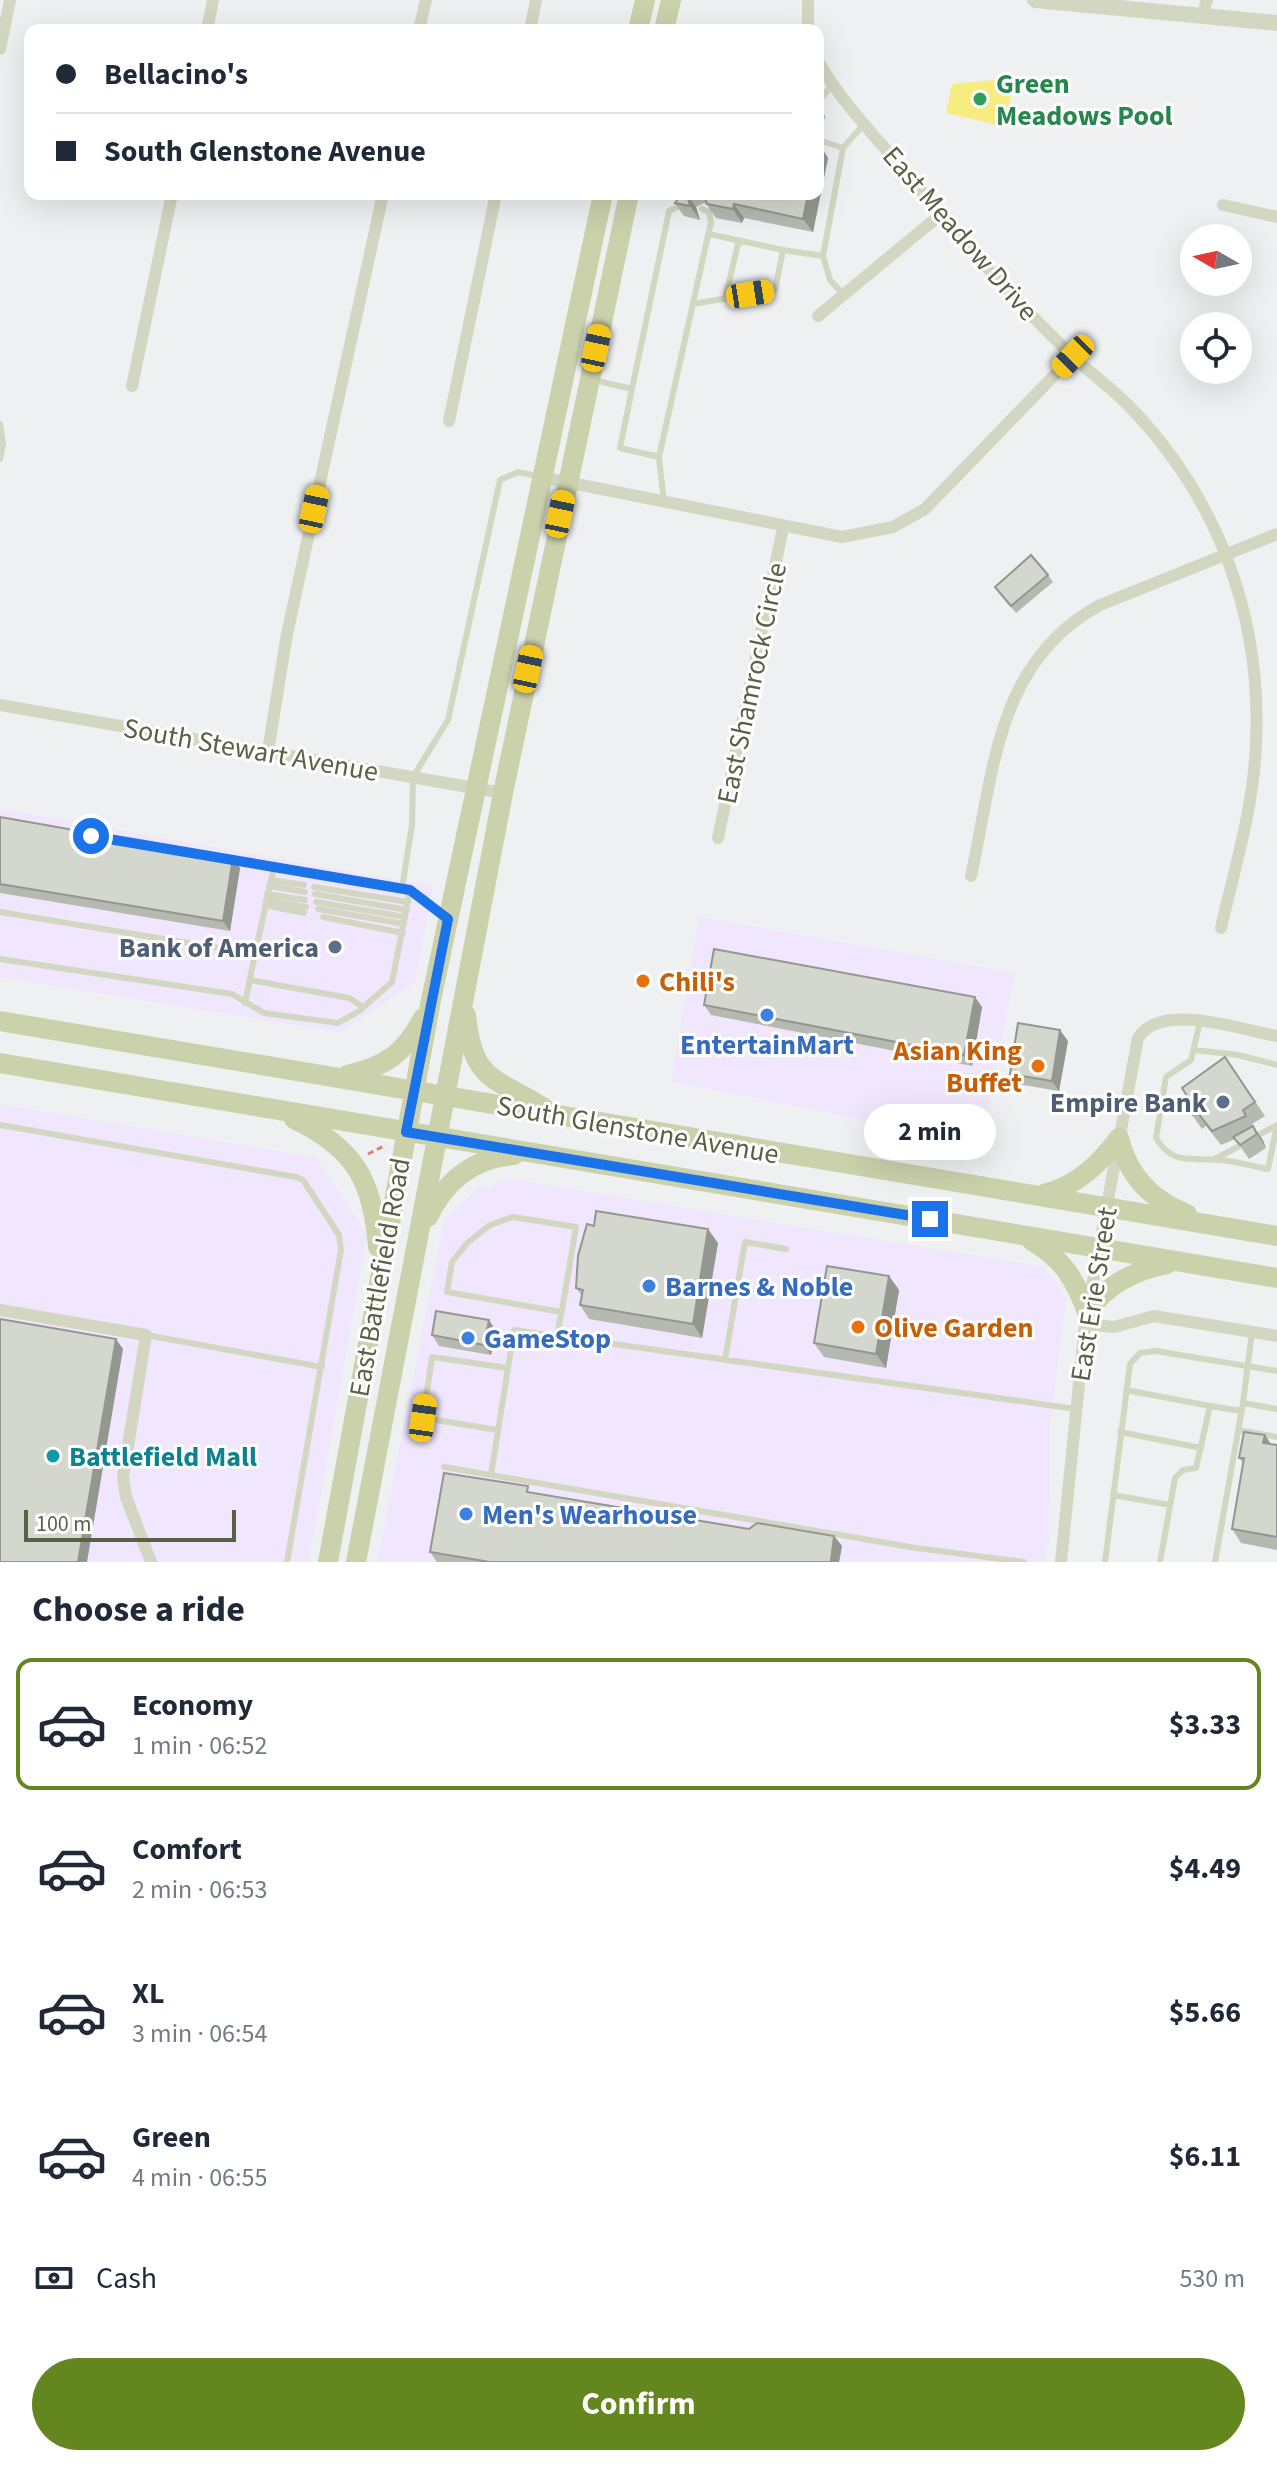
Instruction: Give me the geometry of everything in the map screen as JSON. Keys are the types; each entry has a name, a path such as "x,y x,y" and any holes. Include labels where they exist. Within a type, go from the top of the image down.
{"main road":[{"path":"639,24 645,0"},
{"path":"665,24 671,0"},
{"name":"East Battlefield Road","path":"328,1562 380,1274 397,1135 413,1091 602,200"},
{"name":"East Battlefield Road","path":"356,1562 503,793 628,200"},
{"path":"464,997 468,1037 475,1059 484,1072 509,1091 526,1097 554,1115"},
{"path":"335,1078 367,1071 395,1058 413,1035 431,1000"},
{"name":"South Glenstone Avenue","path":"0,1021 1277,1236"},
{"name":"South Glenstone Avenue","path":"0,1063 276,1110 397,1135 437,1137 538,1153 1277,1278"},
{"path":"276,1110 330,1139 355,1163 373,1206 380,1274"},
{"path":"1037,1196 1069,1186 1083,1176 1119,1138 1129,1167 1148,1192 1173,1209 1224,1227"},
{"path":"418,1239 439,1198 463,1173 498,1156 538,1153"},
{"path":"1021,1235 1063,1264 1078,1286 1086,1318"},
{"path":"1086,1318 1098,1297 1120,1280 1146,1269 1180,1262"}],"street":[{"path":"0,49 10,0"},
{"path":"208,24 213,0"},
{"path":"420,24 426,0"},
{"path":"531,24 536,0"},
{"path":"808,0 808,24"},
{"path":"1035,0 1205,7 1277,23"},
{"name":"East Meadow Drive","path":"824,70 940,215 1073,356 1128,404 1163,444 1205,508 1227,553 1249,635 1257,730 1250,798 1221,928"},
{"path":"132,386 171,200"},
{"path":"268,751 287,634 382,200"},
{"path":"449,421 495,200"},
{"path":"1223,205 1277,217"},
{"path":"818,316 940,215"},
{"path":"541,477 783,528 855,536 893,527 915,516 1073,356"},
{"name":"East Shamrock Circle","path":"718,838 783,528"},
{"path":"971,876 1008,709 1038,654 1060,630 1086,613 1277,534"},
{"name":"South Stewart Avenue","path":"0,705 503,793"},
{"name":"East Erie Street","path":"1061,1562 1086,1318 1137,1043 1145,1029 1166,1019 1200,1022"},
{"path":"1200,1022 1277,1036"},
{"path":"0,1310 146,1335 123,1477 126,1497 151,1562"},
{"path":"1086,1318 1114,1327 1154,1316 1277,1336"}],"lane":[{"path":"824,94 833,83"},
{"path":"843,295 830,280 823,256 843,148 865,123"},
{"path":"824,142 843,148"},
{"path":"659,457 620,448 669,211 677,204 687,205"},
{"path":"664,503 659,457 709,234 709,212 702,209"},
{"path":"709,234 823,256"},
{"path":"725,299 739,240"},
{"path":"693,304 775,290 783,250"},
{"path":"589,379 632,389"},
{"path":"0,424 3,444 0,459"},
{"path":"402,888 412,825 413,777 448,720 500,480 518,472 541,477"},
{"path":"213,856 410,890 448,919"},
{"path":"245,1003 274,867"},
{"path":"0,959 232,994 264,1013 338,1023 392,982 410,890"},
{"path":"267,893 305,900"},
{"path":"267,893 305,900"},
{"path":"267,893 305,900"},
{"path":"406,913 316,898 406,913"},
{"path":"0,912 255,954"},
{"path":"323,917 403,933"},
{"path":"250,980 349,998 363,1007"},
{"path":"1200,1022 1191,1060 1166,1077 1156,1138 1164,1151 1192,1162 1215,1159 1268,1169 1277,1125"},
{"path":"1194,1050 1238,1055 1277,1065"},
{"path":"0,1125 303,1180 341,1241 287,1562"},
{"path":"1215,1159 1277,1125"},
{"path":"557,1336 576,1227 513,1217 490,1225 467,1243 452,1262 447,1292 561,1312"},
{"path":"725,1360 745,1242 786,1249"},
{"path":"491,1475 514,1330 1076,1409"},
{"path":"1215,1562 1242,1411 1252,1332"},
{"path":"146,1335 322,1367"},
{"path":"1105,1562 1130,1364 1140,1353 1156,1351 1277,1371"},
{"path":"498,1430 423,1418 432,1357 508,1368"},
{"path":"1126,1390 1242,1411"},
{"path":"1243,1403 1277,1409"},
{"path":"1160,1562 1175,1478 1183,1470 1196,1468 1210,1406"},
{"path":"1238,1430 1277,1437"},
{"path":"1120,1432 1201,1448"},
{"path":"444,1467 916,1548 1024,1562"},
{"path":"1113,1495 1170,1505"}],"path":[{"path":"361,1158 387,1145 397,1135"}],"shaded area":[{"name":"Green Meadows Pool","path":"1013,78 1007,127 946,113 952,84"},
{"path":"0,809 433,886 415,982 340,1032 0,977"},
{"path":"699,917 1015,973 981,1143 671,1081"},
{"name":"Battlefield Mall","path":"0,1104 317,1158 367,1236 309,1562 0,1562"},
{"path":"511,1179 1044,1267 1066,1298 1050,1424 1049,1539 1045,1562 377,1562 444,1221 476,1190"}],"building":[{"path":"677,200 688,200 690,206 675,203"},
{"path":"706,200 807,200 803,219 734,204 733,209 707,204"},
{"path":"1031,555 1048,575 1011,606 995,587"},
{"path":"0,817 233,858 223,921 0,884"},
{"path":"714,949 975,997 964,1055 704,1005"},
{"path":"1018,1023 1060,1030 1052,1081 1010,1074"},
{"path":"1225,1057 1255,1102 1243,1110 1246,1116 1212,1131 1197,1112 1193,1115 1184,1103 1189,1099 1182,1088"},
{"path":"1253,1126 1257,1134 1240,1145 1233,1137"},
{"name":"Barnes & Noble","path":"596,1211 708,1229 693,1324 580,1305 583,1290 576,1288 578,1256 587,1224 594,1226"},
{"path":"827,1266 889,1276 876,1354 814,1343"},
{"path":"436,1311 489,1320 484,1345 432,1335"},
{"name":"Battlefield Mall","path":"0,1319 116,1339 78,1562 0,1562"},
{"path":"1244,1432 1265,1435 1263,1443 1277,1445 1277,1537 1232,1529 1244,1458 1239,1458"},
{"path":"444,1473 528,1486 527,1492 749,1529 757,1523 834,1536 831,1561 836,1562 490,1562 430,1552"}],"place":[{"name":"Green Meadows Pool","path":"980,99"},
{"name":"Bank of America","path":"335,947"},
{"name":"Chili's","path":"643,981"},
{"name":"EntertainMart","path":"767,1015"},
{"name":"Asian King Buffet","path":"1038,1066"},
{"name":"Empire Bank","path":"1223,1102"},
{"name":"Barnes & Noble","path":"649,1286"},
{"name":"Olive Garden","path":"858,1327"},
{"name":"GameStop","path":"468,1338"},
{"name":"Battlefield Mall","path":"53,1456"},
{"name":"Men's Wearhouse","path":"466,1514"}],"route":[{"path":"91,836 410,890 448,919 406,1132 930,1219"}]}
